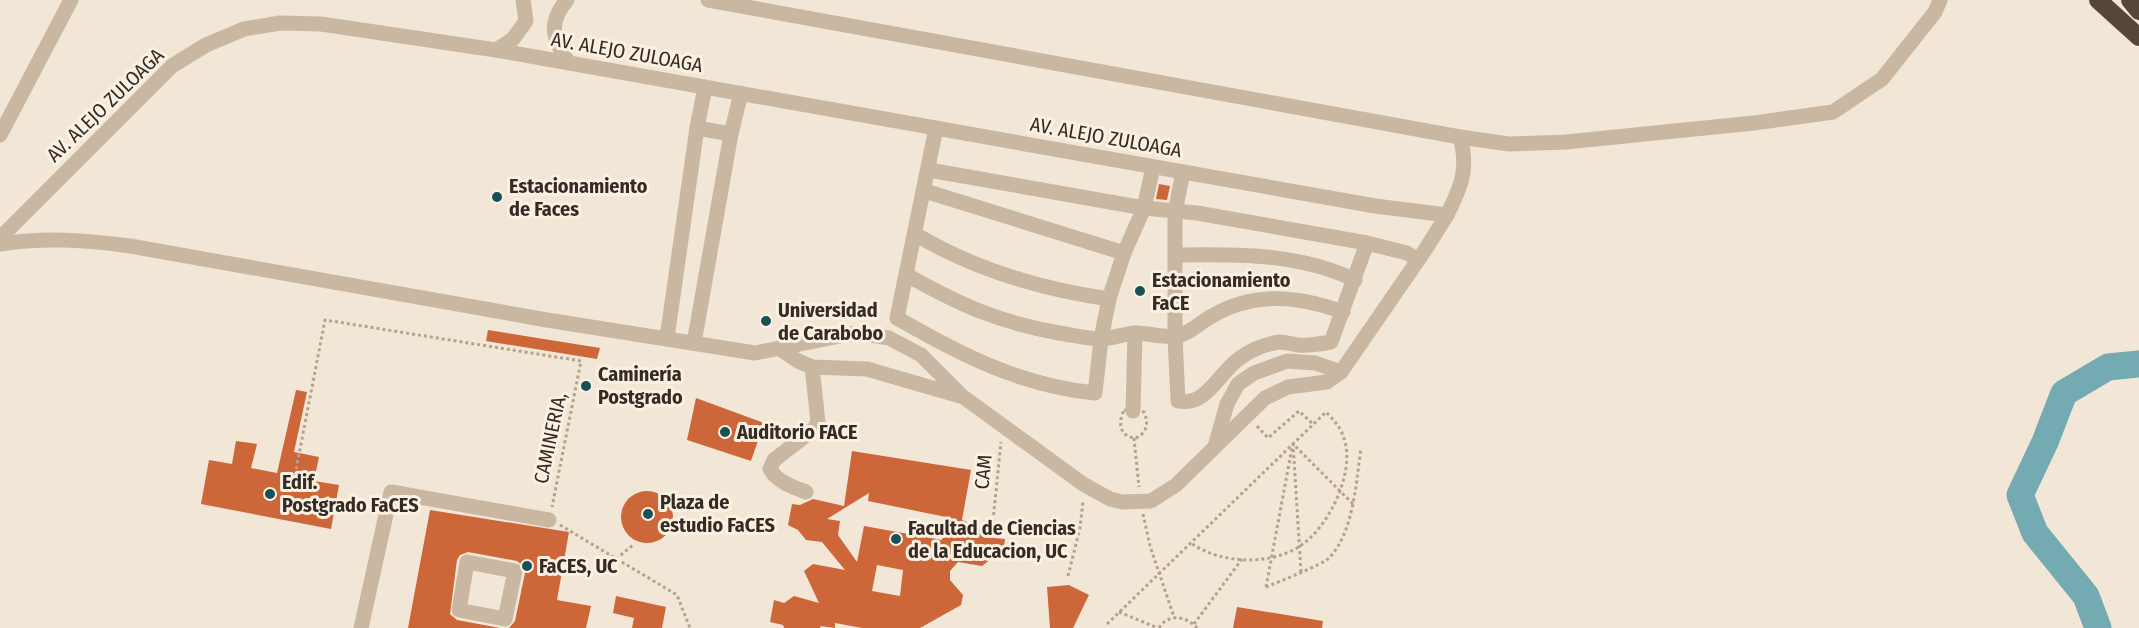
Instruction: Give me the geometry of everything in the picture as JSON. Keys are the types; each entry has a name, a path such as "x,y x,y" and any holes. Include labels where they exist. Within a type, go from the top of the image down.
{"highway":[{"path":"2098,0 2139,37"},
{"path":"2130,0 2139,11"}],"street":[{"path":"0,135 71,0"},
{"path":"496,50 513,39 526,21 523,0"},
{"path":"567,0 561,7 553,26 557,47 569,63"},
{"path":"708,0 1509,144 1566,142 1754,123 1833,112 1882,79 1938,6"},
{"name":"AV. ALEJO ZULOAGA","path":"0,238 172,66 206,45 244,29 280,23 321,24 496,50 1375,206 1447,215"},
{"path":"667,338 705,87"},
{"path":"694,343 731,134 741,93"},
{"path":"697,128 731,134"},
{"path":"936,128 925,191 897,318 969,357 1029,381 1051,387 1095,393 1108,299 1124,253 1144,208 1153,167"},
{"path":"0,244 18,241 76,239 130,246 547,320 754,353 850,334 889,338 921,355 962,396 1083,484 1110,499 1122,502 1141,502 1151,501 1176,485 1265,398 1276,391 1300,384 1327,382 1341,372 1447,215 1461,187 1464,152 1460,137"},
{"path":"929,170 1144,208 1197,213 1367,243 1407,253 1418,260"},
{"path":"1183,172 1175,212 1175,336 1178,401 1191,402 1200,399 1232,364 1252,351 1281,342 1298,345 1319,345 1330,342 1367,243"},
{"path":"925,191 1124,253"},
{"path":"915,234 944,251 1014,279 1050,289 1108,299"},
{"path":"1176,255 1241,254 1270,257 1322,268 1354,280"},
{"path":"907,275 964,306 986,315 1051,331 1101,339 1135,333 1175,336 1187,332 1226,308 1260,299 1311,301 1343,312"},
{"path":"1133,411 1135,333"},
{"path":"780,349 798,362 812,367 867,369 962,396"},
{"path":"1216,446 1227,404 1238,384 1254,373 1287,361 1315,363 1341,372"},
{"path":"806,492 785,483 770,469 774,460 814,429 818,422 812,367"},
{"path":"361,628 391,492 550,516"},
{"path":"467,562 515,571 505,619 459,610 467,562"}],"path":[{"name":"CAMINERIA,","path":"295,475 324,320 581,361 550,516"},
{"path":"1247,415 1268,438 1299,411 1313,424"},
{"path":"1107,624 1326,412 1340,426 1346,444 1345,475 1340,492 1331,513 1300,546 1271,558 1242,559 1217,555 1199,549 1191,543"},
{"name":"CAM","path":"993,521 1002,426"},
{"path":"1134,438 1141,502 1150,546 1174,617"},
{"path":"1293,444 1353,504"},
{"path":"1293,444 1301,572"},
{"path":"1293,444 1266,587 1328,560 1343,536 1353,504 1360,448"},
{"path":"1068,576 1080,528 1083,484"},
{"path":"550,516 677,595 690,628"},
{"path":"616,559 633,545"},
{"path":"1194,624 1242,559"},
{"path":"1119,612 1159,628 1162,623 1174,617 1186,619 1197,628"}],"building":[{"path":"1159,184 1170,186 1167,200 1156,199"},
{"path":"488,330 600,348 597,359 486,341"},
{"name":"Edif. Postgrado FaCES","path":"296,390 307,392 294,452 319,457 314,481 339,485 331,529 201,504 209,460 232,464 236,441 257,444 251,468 277,473"},
{"name":"Auditorio FACE","path":"696,398 764,423 751,461 687,440"},
{"name":"Facultad de Ciencias de la Educacion, UC","path":"852,451 971,470 962,520 992,532 994,538 1005,539 1002,560 991,559 982,566 958,562 950,571 950,580 963,595 961,605 920,628 862,628 835,623 835,628 821,626 820,628 784,628 783,625 770,622 774,600 784,603 794,596 819,603 804,571 813,564 845,570 822,542 806,540 798,530 788,525 792,504 800,505 813,499 844,506","holes":["869,493 868,501 946,517 942,540 864,526 857,562 838,535 840,521 827,519","877,565 903,570 900,596 872,591"]},
{"name":"Plaza de estudio FaCES","path":"642,491 652,491 666,498 673,517 666,536 652,543 642,543 632,539 625,532 621,522 621,512 625,502 632,495"},
{"name":"FaCES, UC","path":"430,510 569,532 557,600 591,606 586,628 509,628 515,621 525,573 524,567 517,561 468,552 460,555 457,560 450,614 457,620 500,628 408,628"},
{"path":"1069,585 1089,595 1073,628 1050,628 1047,587"},
{"path":"616,596 666,607 662,628 632,628 634,618 613,613"},
{"path":"1237,607 1323,621 1322,628 1233,628"}],"waterway":[{"path":"2098,628 2086,596 2035,533 2020,495 2045,442 2064,393 2108,367 2139,364"}],"place":[{"name":"Estacionamiento de Faces","path":"497,197"},
{"name":"Estacionamiento FaCE","path":"1140,291"},
{"name":"Universidad de Carabobo","path":"766,321"},
{"name":"Caminería Postgrado","path":"586,386"},
{"name":"Auditorio FACE","path":"725,432"},
{"name":"Edif. Postgrado FaCES","path":"270,494"},
{"name":"Plaza de estudio FaCES","path":"648,514"},
{"name":"Facultad de Ciencias de la Educacion, UC","path":"896,539"},
{"name":"FaCES, UC","path":"527,566"}]}
